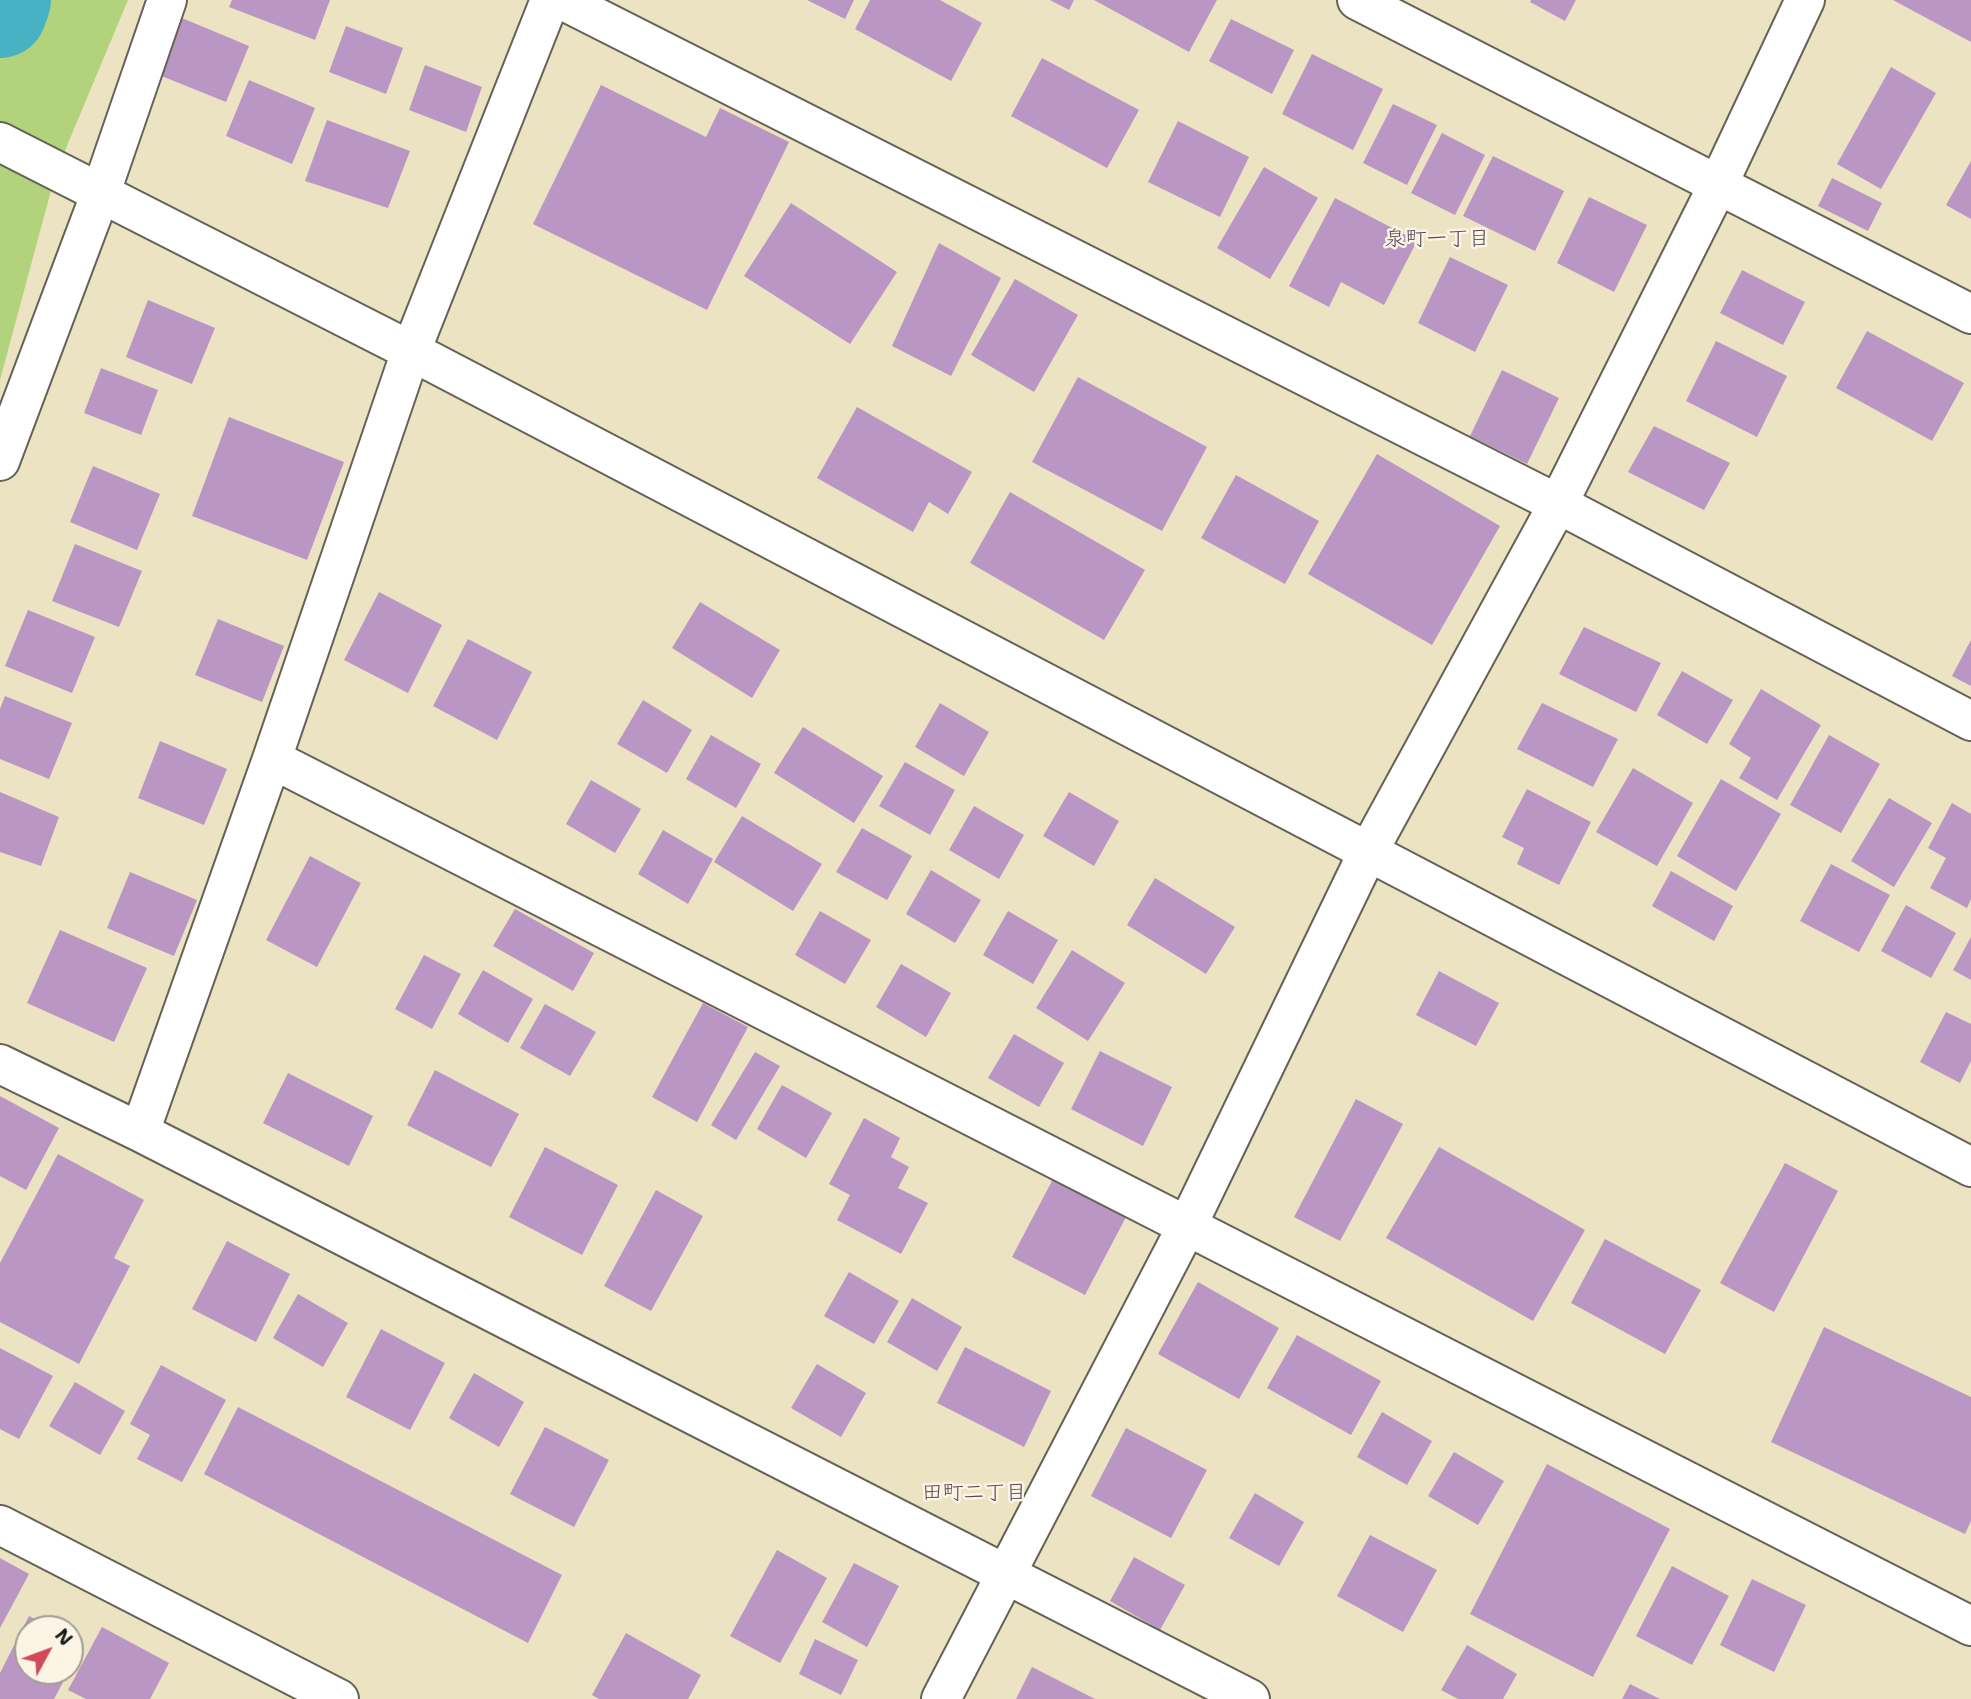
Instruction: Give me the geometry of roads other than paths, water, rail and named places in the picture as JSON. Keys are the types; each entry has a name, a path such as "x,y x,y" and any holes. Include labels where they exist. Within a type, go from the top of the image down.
{"street":[{"path":"0,461 100,195 167,0"},
{"path":"141,1132 411,351 550,0"},
{"path":"562,0 1558,503 1971,721"},
{"path":"1357,0 1717,187 1971,314"},
{"path":"941,1699 1004,1573 1188,1224 1368,852 1558,503 1717,187 1805,0"},
{"path":"0,142 411,351 1971,1167"},
{"path":"272,759 1188,1224 1971,1626"},
{"path":"0,1064 141,1132 1250,1699"},
{"path":"0,1525 339,1699"}],"waterway":[{"path":"0,11 4,0"}],"district":[{"name":"泉町一丁目","path":"1437,240"},
{"name":"田町二丁目","path":"974,1494"}]}
